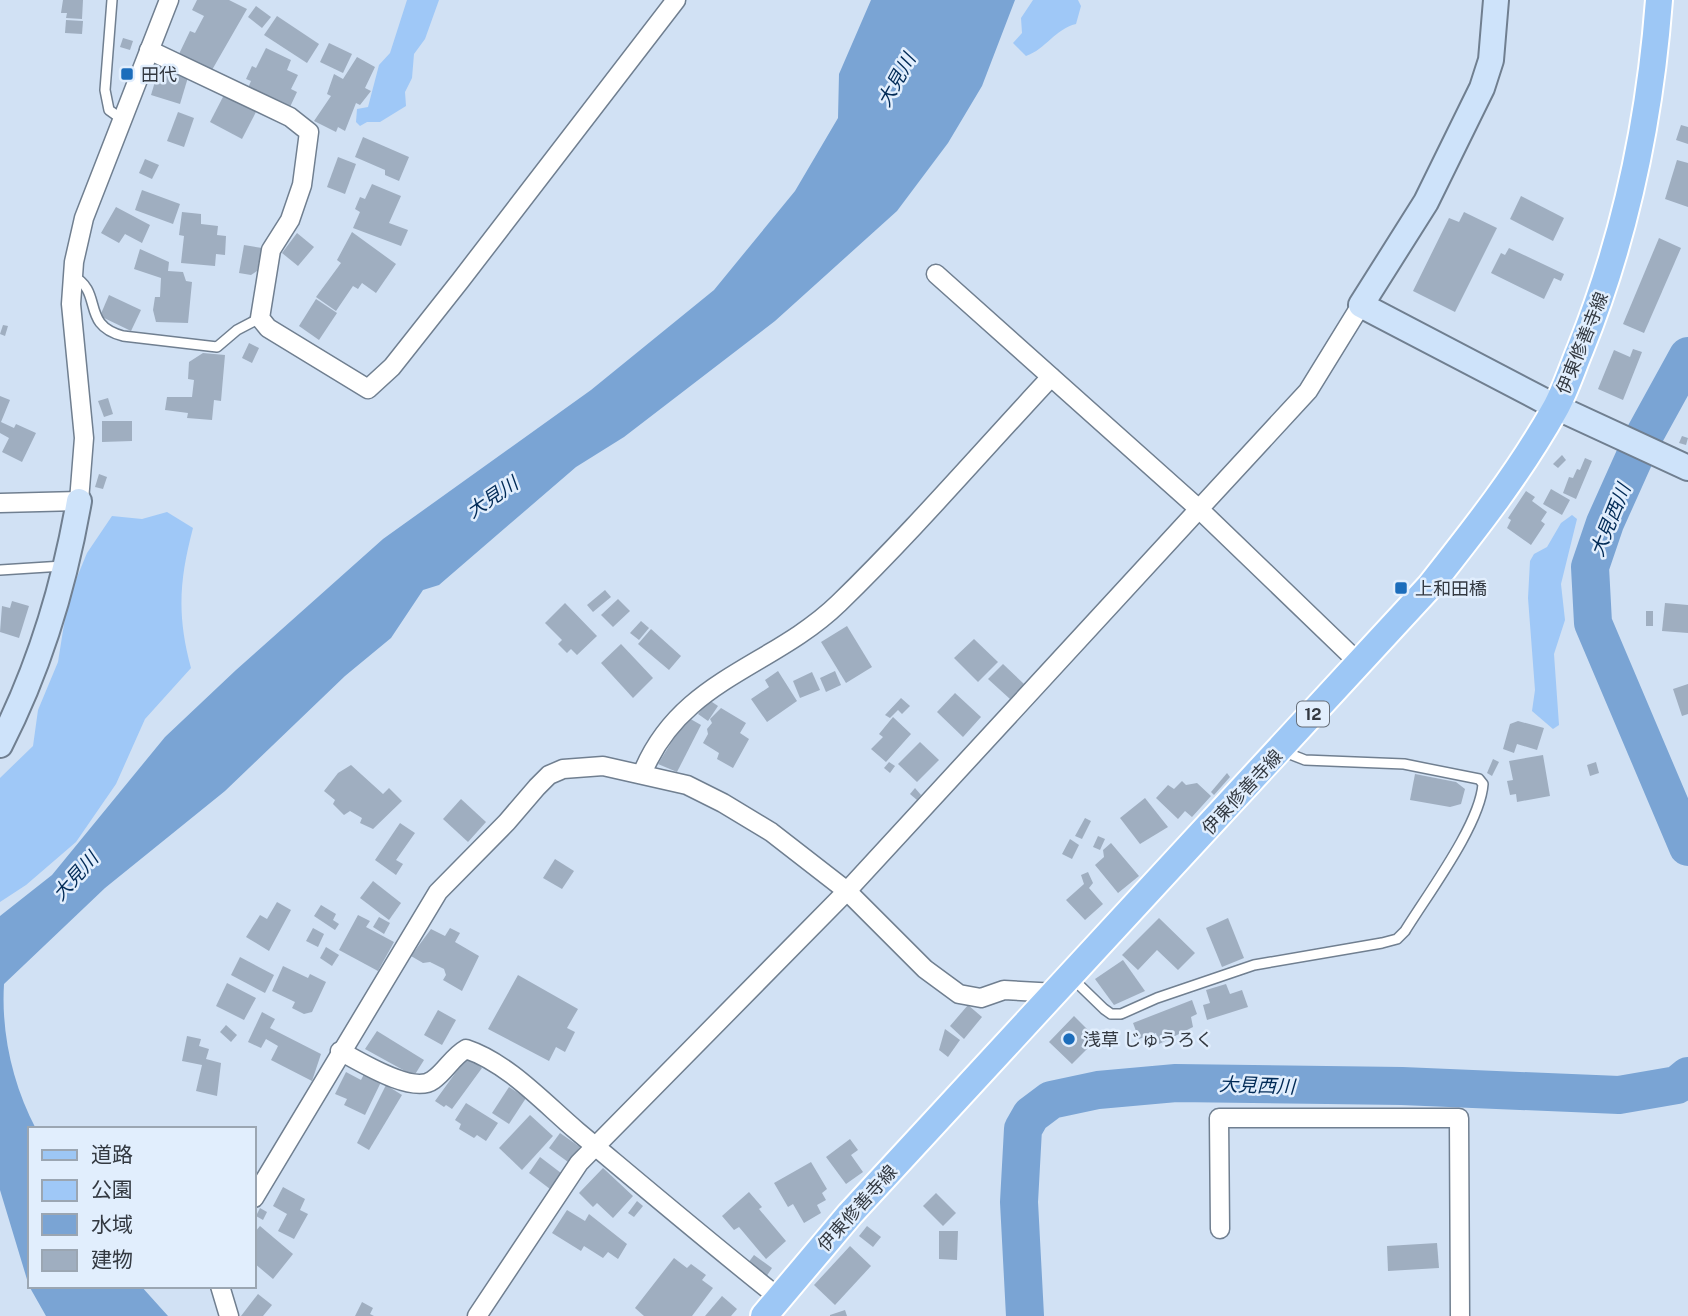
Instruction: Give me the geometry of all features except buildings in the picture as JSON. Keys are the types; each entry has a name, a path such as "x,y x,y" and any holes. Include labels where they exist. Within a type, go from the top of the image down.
{"main road":[{"name":"伊東修善寺線","path":"771,1307 850,1214 1360,664 1430,586 1501,495 1556,407 1601,297 1625,215 1640,145 1659,0"}],"street":[{"path":"0,745 45,645 68,566 79,501 84,438 71,304 71,276 84,218 169,0"},
{"path":"149,50 290,117 309,132 298,199 268,260 260,318 268,328 368,389 392,367 676,0"},
{"path":"478,1316 579,1163 847,891 1308,391 1426,202 1482,88 1491,60 1496,0"},
{"path":"936,274 1199,509 1360,664"},
{"path":"1361,305 1556,407 1680,465"},
{"path":"642,774 659,743 691,704 710,687 799,637 839,603 1051,377"},
{"path":"0,503 79,501"},
{"path":"256,1195 438,892 550,775 584,765 603,765 687,785 771,832 847,891 925,969 959,994 981,998 1004,990 1064,985"},
{"path":"340,1051 405,1082 418,1085 434,1079 456,1055 466,1049 477,1053 518,1081 596,1146 771,1307"},
{"path":"1220,1229 1219,1118 1459,1118 1460,1316"},
{"path":"221,1288 229,1316"}],"lane":[{"path":"111,0 105,90 109,110 124,121"},
{"path":"71,276 86,286 96,322 112,333 123,336 217,347 237,330 260,318"},
{"path":"0,570 68,566"},
{"path":"1064,985 1111,1014 1121,1014 1157,998 1254,965 1382,943 1397,939 1405,931 1465,833 1482,796 1483,784 1479,779 1430,768 1305,760 1280,750"}],"green space":[{"path":"407,0 439,0 425,39 414,54 412,78 405,92 406,106 380,122 367,122 360,126 356,122 357,109 368,107 379,65 390,53"},
{"path":"1033,0 1078,0 1081,6 1076,24 1062,30 1026,56 1013,43 1022,33 1021,18"},
{"path":"167,512 193,528 185,565 182,598 183,632 191,668 145,719 116,784 76,842 26,885 0,902 0,778 33,746 38,710 58,662 68,599 87,553 112,516 142,519"},
{"path":"1572,515 1577,519 1561,584 1565,620 1554,654 1559,725 1553,729 1532,711 1535,690 1528,598 1530,561 1534,554 1547,547 1561,523"}],"water":[{"name":"大見川","path":"871,0 1015,0 982,86 948,143 897,211 775,321 624,437 576,467 439,585 423,590 391,638 345,676 225,791 105,888 4,984 4,1022 10,1059 21,1095 35,1127 28,1127 28,1283 0,1190 0,916 52,875 165,737 383,539 591,390 714,290 795,191 838,118 839,74"},
{"path":"30,1288 143,1288 168,1316 46,1316"}],"waterway":[{"name":"大見西川","path":"1688,356 1644,436 1605,523 1590,567 1593,623 1688,847"},
{"name":"大見西川","path":"1025,1316 1019,1202 1023,1129 1031,1115 1051,1100 1098,1090 1176,1083 1402,1086 1619,1095 1677,1085 1688,1076"}],"place":[{"name":"田代","path":"127,74"},
{"name":"上和田橋","path":"1401,588"},
{"name":"浅草 じゅうろく","path":"1069,1039"}]}
